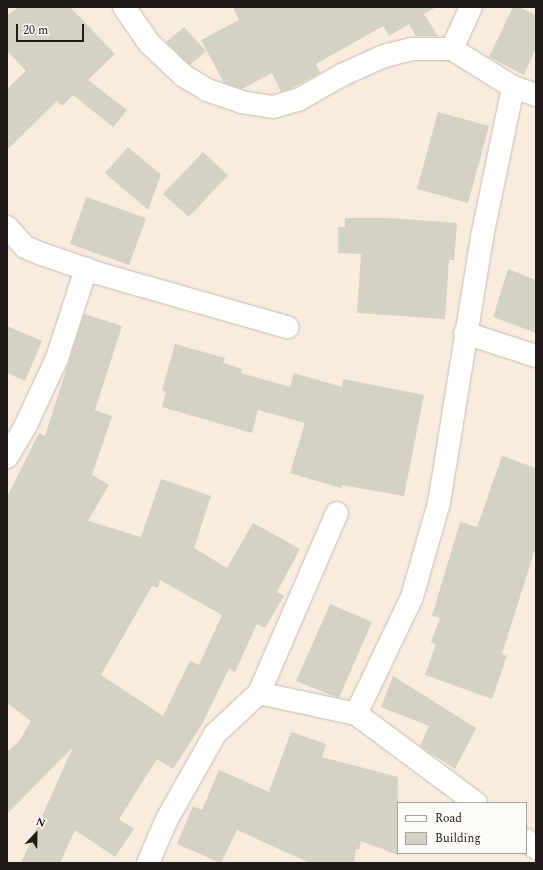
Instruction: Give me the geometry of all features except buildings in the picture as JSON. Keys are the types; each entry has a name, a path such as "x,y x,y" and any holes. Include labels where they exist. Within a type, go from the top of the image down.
{"street":[{"path":"124,7 149,43 184,76 207,90 241,102 273,107 298,100 342,75 384,56 413,48 452,49 513,87 536,95"},
{"path":"452,49 471,7"},
{"path":"356,714 412,597 439,504 465,333 513,87"},
{"path":"7,227 25,247 86,269 287,327"},
{"path":"7,457 25,427 57,358 86,269"},
{"path":"465,333 536,356"},
{"path":"148,863 171,812 215,734 259,693 337,513"},
{"path":"259,693 356,714 475,802"},
{"path":"527,841 536,848"}]}
